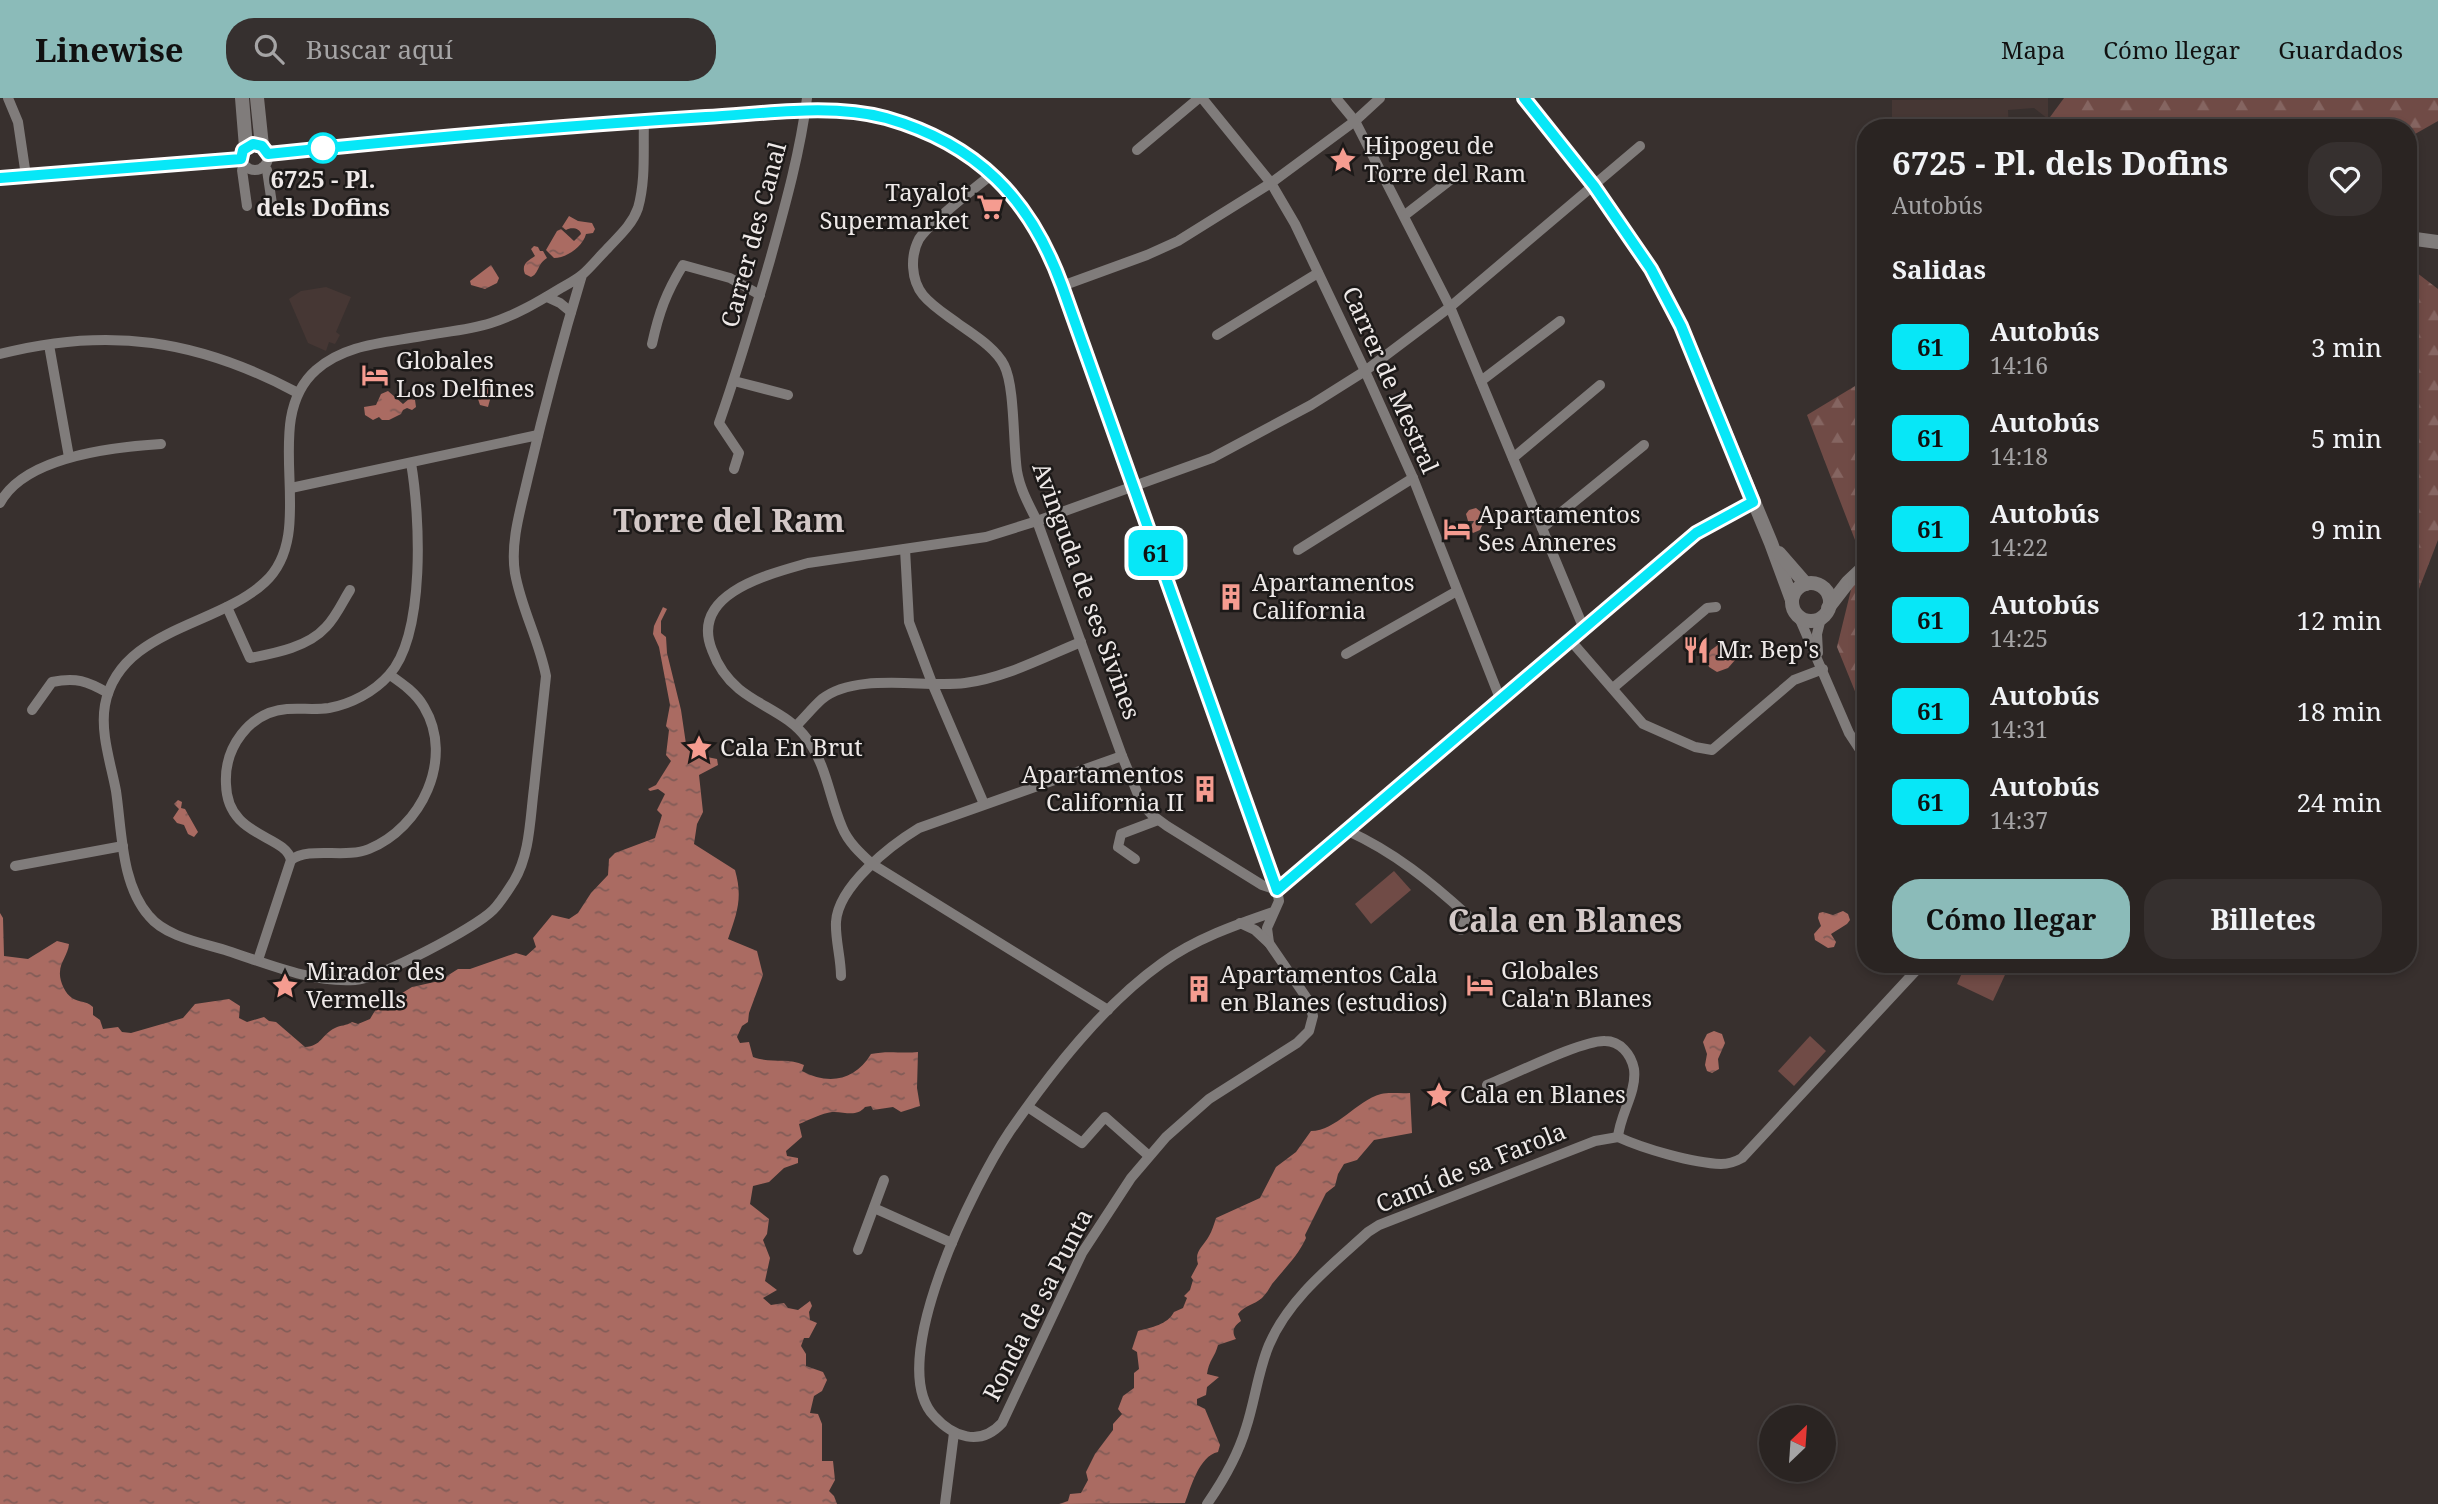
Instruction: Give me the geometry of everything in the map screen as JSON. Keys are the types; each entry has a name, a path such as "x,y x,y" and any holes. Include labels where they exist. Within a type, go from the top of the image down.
{"street":[{"path":"8,98 18,122 26,176"},
{"path":"242,98 245,158 255,170 264,167 267,161 257,98"},
{"name":"Carrer des Canal","path":"734,469 739,453 719,423 734,381 787,199 807,98"},
{"path":"1137,150 1200,98"},
{"name":"Carrer de Mestral","path":"1200,98 1271,183 1295,224 1413,478 1501,701"},
{"path":"1336,98 1355,121 1450,307 1584,629"},
{"path":"1062,286 1178,241 1271,183 1355,121 1380,98"},
{"path":"1524,98 1594,186 1651,269 1681,326 1771,543 1793,609 1857,745"},
{"path":"247,206 242,170 253,144 265,150 644,121 829,110 859,113 899,122 952,145 1006,187 1044,241 1062,286 1277,890 1279,901 1267,928 1269,943"},
{"path":"582,275 538,435 514,545 515,572 531,627 542,652 546,676 529,829 524,859 515,879 494,909 470,928 377,974 359,980 311,976 170,931 151,920 139,902 123,846 116,790 105,739 104,710 108,693 118,674 153,642 245,598 276,570 288,529 291,488 288,469 289,430 296,393 314,371 348,350 488,324 532,306 582,275 625,230 637,211 642,187 644,121"},
{"path":"1108,1010 872,864 856,850 842,829 821,761 807,738 796,726 736,687 722,669 709,639 709,624 714,608 730,592 781,571 808,563 986,537 1212,458 1311,405 1365,372 1450,307 1640,146"},
{"path":"0,178 245,158"},
{"path":"264,167 267,170 272,204"},
{"name":"Avinguda de ses Sivines","path":"991,174 920,239 914,257 913,276 921,293 983,341 1004,364 1009,381 1017,474 1022,491 1037,521 1142,804 1158,820 1262,885 1277,890"},
{"path":"1405,215 1458,174"},
{"path":"2417,239 2438,242"},
{"path":"652,344 659,311 667,291 683,265 730,278 760,295"},
{"path":"1217,335 1318,273"},
{"path":"547,297 571,312"},
{"path":"1481,381 1560,321"},
{"path":"0,354 49,345 120,338 184,348 236,363 296,393"},
{"path":"49,345 69,457"},
{"path":"734,381 789,395"},
{"path":"1513,458 1600,385"},
{"path":"291,488 538,435"},
{"path":"0,503 22,480 69,457 161,444"},
{"path":"1542,528 1644,446"},
{"path":"290,857 283,847 251,830 232,809 225,785 229,758 233,746 246,728 268,714 285,709 326,709 346,704 366,694 390,675 408,642 413,618 418,539 417,498 411,463"},
{"path":"1298,550 1413,478"},
{"path":"1277,890 1696,533 1753,502"},
{"path":"1771,543 1796,575 1827,592 1825,612 1817,634 1820,664"},
{"path":"905,550 909,622 984,804"},
{"path":"1792,600 1797,588 1811,584 1830,584 1857,571"},
{"path":"1798,615 1806,620 1825,612 1857,574"},
{"path":"227,607 250,658 283,652 326,628 350,590"},
{"path":"1346,654 1457,591"},
{"path":"1613,688 1707,608 1716,607"},
{"path":"1571,640 1643,724 1695,747 1712,750 1794,680 1820,664"},
{"path":"796,726 823,698 845,688 890,683 964,683 996,676 1081,642"},
{"path":"290,857 346,854 369,849 405,825 423,801 436,757 430,722 425,708 413,692 390,675"},
{"path":"32,710 52,682 69,678 108,693"},
{"path":"841,976 835,923 838,911 844,896 891,846 919,828 1122,756"},
{"path":"1135,859 1118,847 1121,834 1158,820"},
{"path":"1348,831 1388,851 1430,881 1467,915 1461,930"},
{"path":"15,866 123,846"},
{"path":"258,960 290,857"},
{"path":"945,1504 954,1433 943,1427 929,1412 922,1396 918,1371 926,1318 952,1243 991,1163 1064,1059 1108,1010 1162,963 1198,941 1273,912"},
{"name":"Ronda de sa Punta","path":"954,1433 968,1437 981,1436 993,1433 1002,1423 1082,1253 1124,1187 1149,1156 1209,1099 1297,1044 1308,1031 1313,1016 1308,1000 1269,943 1255,930 1240,923"},
{"path":"1488,1085 1590,1042 1611,1042 1631,1057 1634,1071 1618,1137 1634,1145 1706,1162 1731,1164 1742,1158 1914,973"},
{"path":"1028,1107 1082,1143 1105,1117 1149,1156"},
{"name":"Camí de sa Farola","path":"1206,1504 1222,1482 1246,1431 1269,1345 1285,1317 1306,1290 1368,1232 1379,1225 1595,1141 1618,1137"},
{"path":"858,1250 884,1180"},
{"path":"874,1208 952,1243"}],"shaded area":[{"path":"2048,98 2048,119 2034,108 2008,110 2008,119 1892,119 1892,100"},
{"path":"326,287 351,297 336,332 340,335 335,344 329,342 326,351 308,343 289,299 301,291"}],"green space":[{"path":"2064,98 2438,98 2438,121 2417,133 2417,119 2049,119"},
{"path":"2417,273 2438,289 2438,540 2417,598"},
{"path":"1857,385 1857,545 1807,415"},
{"path":"1857,565 1857,696 1837,647"},
{"path":"1394,871 1411,890 1371,924 1355,904"},
{"path":"1962,973 2006,973 1993,1001 1957,984"},
{"path":"1810,1036 1826,1051 1794,1086 1778,1071"}],"water":[{"path":"569,216 578,221 592,223 595,229 593,233 586,234 574,251 554,258 546,250 557,231 561,229 574,241 581,234 577,229 566,230 562,227"},
{"path":"534,246 543,251 547,258 531,277 525,274 524,268 535,256 531,249"},
{"path":"491,265 499,278 497,283 485,289 471,285 470,281"},
{"path":"483,382 494,385 488,407 480,405 475,390 477,384"},
{"path":"388,391 403,404 409,399 415,400 416,407 412,410 407,408 389,420 379,417 373,420 365,415 364,407 376,405 381,394"},
{"path":"1476,508 1482,513 1484,521 1480,530 1473,533 1469,529 1474,521 1468,521 1466,514"},
{"path":"663,607 667,609 661,621 661,633 666,637 686,744 703,751 707,757 717,759 718,765 699,775 703,812 697,824 694,844 735,870 739,889 738,905 728,939 757,951 763,975 748,1022 742,1026 737,1037 740,1043 749,1042 753,1057 798,1063 804,1065 802,1071 831,1079 849,1075 857,1070 871,1054 918,1052 917,1088 920,1106 901,1112 893,1107 873,1110 871,1106 854,1113 820,1115 799,1124 802,1137 786,1151 787,1156 798,1158 798,1163 784,1168 769,1182 753,1186 750,1204 769,1219 767,1234 763,1240 770,1258 765,1281 777,1290 763,1298 771,1305 784,1303 788,1308 798,1310 810,1301 810,1320 817,1323 809,1338 804,1338 801,1346 806,1354 806,1366 823,1372 827,1380 822,1391 814,1396 810,1413 818,1414 822,1424 822,1461 833,1461 835,1480 829,1491 837,1504 0,1504 0,913 3,918 4,956 28,959 57,941 69,944 60,972 69,996 93,1007 93,1015 100,1020 103,1029 118,1027 122,1032 131,1033 183,1018 195,1004 229,999 240,1006 239,1018 247,1022 264,1017 276,1022 305,1047 311,1046 335,1028 370,1019 376,1009 412,987 439,981 458,969 470,969 516,953 526,956 536,947 533,938 552,915 569,919 578,913 591,893 608,875 609,859 615,853 655,838 662,815 657,810 665,794 658,789 648,789 656,785 671,761 666,755 669,730 666,726 670,705 659,647 653,634"},
{"path":"1722,642 1735,652 1736,659 1728,668 1717,672 1709,667 1706,659 1711,650"},
{"path":"178,800 182,802 181,808 185,809 198,832 194,837 188,834 184,825 173,818 179,809 174,804"},
{"path":"1843,911 1848,914 1850,920 1831,934 1836,942 1834,947 1828,948 1815,940 1814,934 1821,926 1819,913 1833,915"},
{"path":"1714,1031 1722,1034 1725,1043 1718,1059 1719,1069 1712,1073 1707,1071 1705,1065 1707,1054 1703,1042 1707,1034"},
{"path":"1410,1093 1412,1133 1374,1140 1357,1160 1344,1164 1335,1186 1326,1193 1299,1251 1262,1298 1238,1314 1241,1321 1234,1329 1236,1339 1218,1345 1207,1374 1219,1377 1207,1387 1206,1395 1197,1399 1197,1405 1205,1409 1220,1445 1218,1452 1206,1459 1201,1466 1185,1503 1059,1504 1068,1501 1070,1494 1081,1493 1088,1480 1086,1472 1095,1454 1122,1414 1118,1409 1123,1396 1134,1388 1134,1373 1139,1369 1137,1352 1132,1349 1138,1331 1163,1323 1174,1312 1183,1308 1187,1298 1184,1296 1190,1290 1193,1280 1191,1277 1198,1264 1198,1252 1210,1234 1216,1218 1260,1198 1276,1167 1296,1152 1311,1131 1329,1126 1381,1094"}],"bus line":[{"name":"61","path":"0,178 241,159 243,150 253,144 262,146 268,154 617,123 829,110 883,117 952,145 1006,187 1044,241 1277,890 1696,533 1753,502 1681,326 1651,269 1594,186 1524,98"}],"place":[{"name":"6725 - Pl. dels Dofins","path":"323,148"},
{"name":"Hipogeu de Torre del Ram","path":"1343,160"},
{"name":"Tayalot Supermarket","path":"990,207"},
{"name":"Globales Los Delfines","path":"375,375"},
{"name":"Apartamentos Ses Anneres","path":"1457,529"},
{"name":"Apartamentos California","path":"1231,597"},
{"name":"Mr. Bep's","path":"1696,650"},
{"name":"Cala En Brut","path":"699,748"},
{"name":"Apartamentos California II","path":"1205,789"},
{"name":"Globales Cala'n Blanes","path":"1480,985"},
{"name":"Mirador des Vermells","path":"285,986"},
{"name":"Apartamentos Cala en Blanes (estudios)","path":"1199,989"},
{"name":"Cala en Blanes","path":"1439,1095"}],"district":[{"name":"Torre del Ram","path":"729,521"},
{"name":"Cala en Blanes","path":"1565,921"}]}
